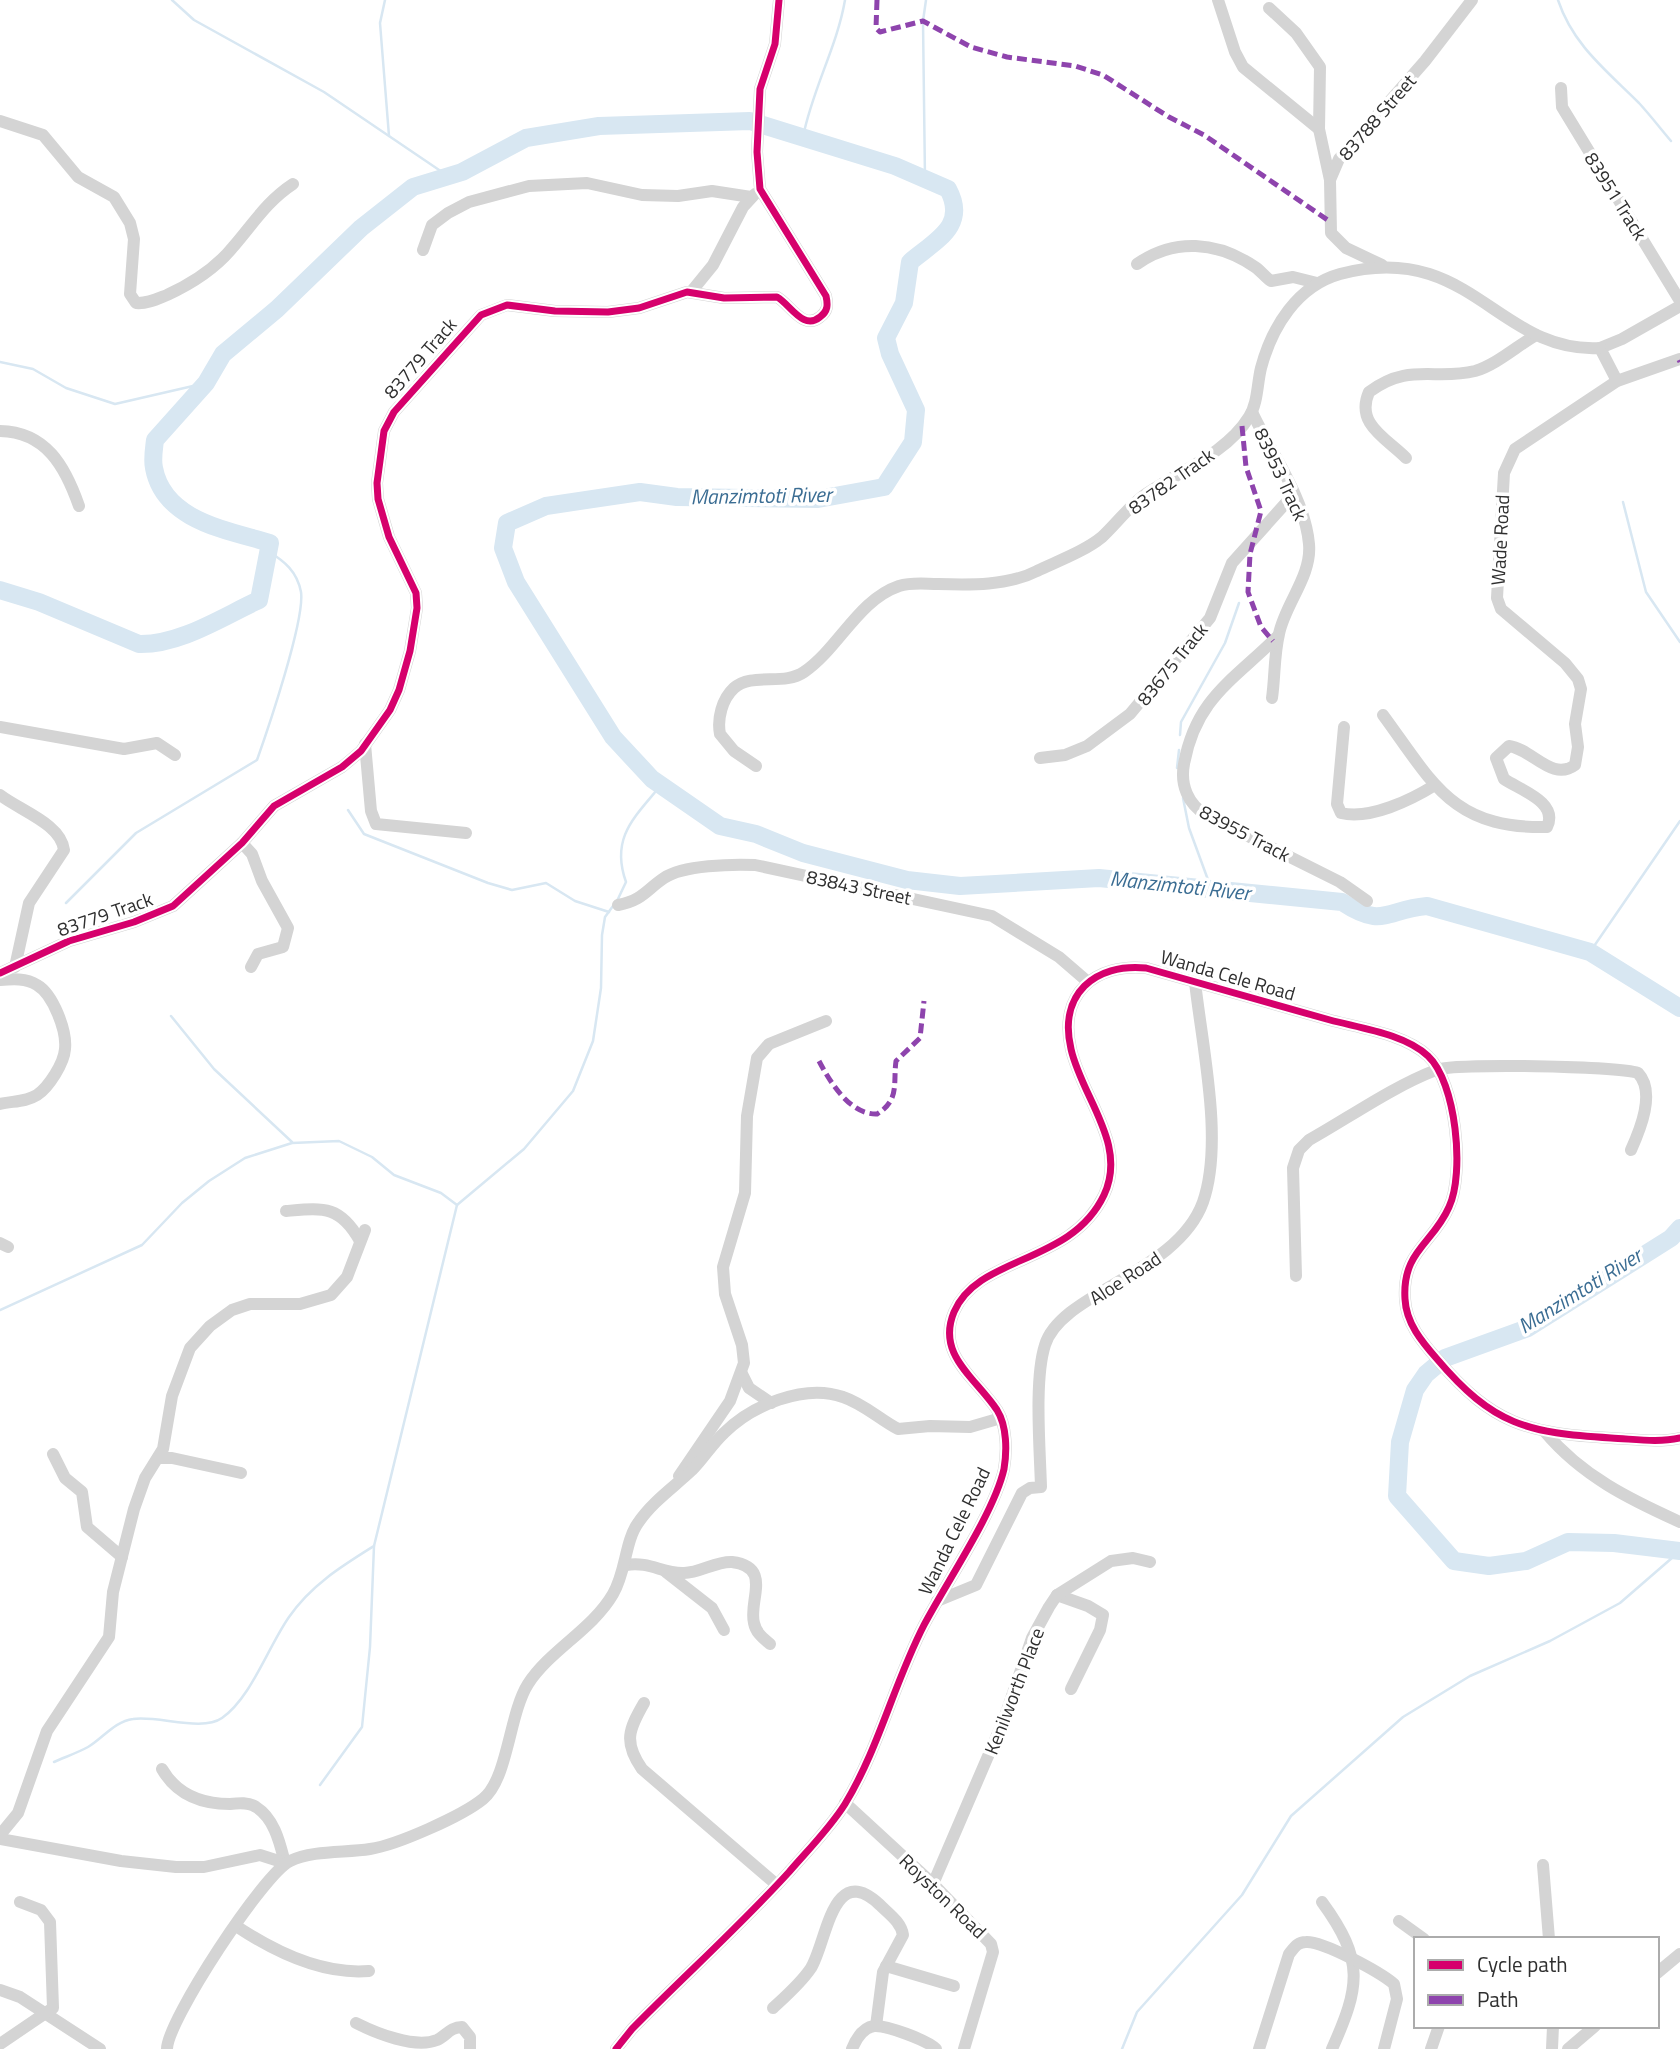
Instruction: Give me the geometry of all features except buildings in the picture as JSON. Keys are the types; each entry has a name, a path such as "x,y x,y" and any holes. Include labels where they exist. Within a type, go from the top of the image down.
{"street":[{"name":"83779 Track","path":"0,973 79,937 134,922 173,906 242,843 274,806 355,758 390,710 399,690 410,651 417,608 416,593 390,537 378,499 382,442 394,412 468,327 492,309 507,305 555,311 608,312 639,308 679,293 691,292 724,298 777,297 804,320 816,321 827,310 822,287 756,193 760,89 775,44 779,0"},
{"path":"1218,0 1235,52 1243,66 1319,129"},
{"name":"83788 Street","path":"1382,265 1346,248 1331,233 1330,180 1347,148 1425,61 1472,0"},
{"path":"1269,8 1296,33 1320,67 1319,129 1330,180"},
{"name":"83951 Track","path":"1561,88 1562,107 1680,304"},
{"path":"0,121 43,135 72,173 114,197 132,230 130,294 136,303 161,298 185,287 214,266 274,197 293,184"},
{"path":"423,250 432,225 448,213 469,202 529,186 587,183 642,195 678,196 712,191 756,193"},
{"path":"691,292 713,265 739,214 756,193"},
{"path":"1137,264 1162,249 1203,245 1250,264 1271,281 1293,277 1317,283"},
{"name":"83782 Track","path":"756,766 734,751 720,734 723,705 735,687 750,681 779,680 801,674 872,603 902,585 1014,580 1094,542 1145,495 1226,442 1252,412 1266,354 1292,303 1317,283 1338,275 1382,265 1409,267 1449,281 1536,335 1577,348 1600,348"},
{"path":"1616,381 1600,348 1622,339 1680,304"},
{"path":"1406,458 1368,423 1364,409 1369,392 1392,380 1412,374 1476,370 1536,335"},
{"name":"Wade Road","path":"1383,715 1451,803 1474,817 1523,827 1546,827 1549,822 1547,808 1504,779 1496,758 1509,746 1523,749 1546,766 1559,771 1570,769 1578,760 1575,724 1581,689 1578,679 1565,663 1501,609 1497,598 1504,473 1516,449 1616,381 1680,359"},
{"name":"83953 Track","path":"1252,412 1304,522 1308,557 1278,636 1272,698"},
{"path":"0,431 33,438 55,454 71,482 79,506"},
{"name":"83675 Track","path":"1040,758 1065,755 1087,746 1107,734 1130,714 1210,618 1232,563 1246,551 1293,495"},
{"name":"83955 Track","path":"1278,636 1219,690 1192,728 1182,772 1187,797 1195,808 1206,815 1340,882 1367,901"},
{"path":"0,727 124,749 157,743 175,755"},
{"path":"1344,727 1337,804 1341,813 1367,812 1394,805 1435,785"},
{"path":"365,744 371,811 376,824 466,833"},
{"path":"0,795 27,815 59,833 64,850 29,903 15,967"},
{"path":"242,843 252,854 262,881 288,928 287,942 282,947 258,954 251,967"},
{"name":"83843 Street","path":"618,905 645,896 672,874 730,865 755,865 992,916 1059,957 1088,982"},
{"name":"Wanda Cele Road","path":"1088,982 1107,970 1128,966 1195,982 1388,1036 1427,1055 1438,1068"},
{"path":"0,980 26,980 43,989 50,998 65,1047 62,1059 40,1094 29,1099 0,1104"},
{"path":"167,2049 173,2025 236,1926 285,1863 299,1858 373,1849 391,1844 484,1798 500,1774 511,1728 529,1683 606,1605 626,1565 637,1524 738,1420 771,1403 820,1393 839,1395 905,1430 930,1426 970,1427 1001,1418 958,1363 950,1344 950,1323 956,1308 970,1288 994,1272 1046,1251 1088,1220 1110,1181 1112,1161 1107,1139 1071,1049 1072,1009 1080,989 1088,982"},
{"name":"Aloe Road","path":"937,1601 976,1585 1022,1493 1030,1488 1041,1487 1040,1365 1051,1332 1071,1312 1162,1255 1180,1238 1202,1205 1210,1178 1211,1126 1195,982"},
{"path":"674,1485 707,1430 730,1401 742,1374 744,1354 725,1294 723,1267 745,1193 747,1116 757,1058 769,1044 826,1021"},
{"path":"1296,1276 1293,1168 1299,1150 1309,1140 1438,1068 1559,1067 1638,1073 1645,1085 1644,1111 1631,1150"},
{"path":"1438,1068 1447,1087 1457,1175 1450,1206 1410,1260 1405,1284 1405,1301 1410,1320 1424,1344 1461,1388 1500,1417 1545,1432 1650,1440 1680,1438"},
{"path":"285,1863 260,1855 204,1867 176,1867 121,1861 0,1837 18,1813 47,1731 109,1637 113,1592 141,1489 166,1440 172,1396 198,1338 221,1316 241,1307 278,1302 300,1304 331,1295 347,1277 363,1235 344,1216 337,1213 317,1210 286,1212"},
{"path":"742,1374 749,1388 771,1403"},
{"name":"Wanda Cele Road","path":"616,2049 632,2029 777,1885 845,1803 898,1692 913,1648 989,1506 1003,1470 1006,1448 1001,1418"},
{"path":"1545,1432 1571,1459 1606,1486 1680,1522"},
{"path":"53,1454 65,1478 84,1497 88,1527 122,1557"},
{"path":"158,1458 172,1458 240,1474"},
{"name":"Kenilworth Place","path":"933,1884 993,1745 1032,1638 1057,1595 1111,1561 1133,1558 1150,1562"},
{"path":"626,1565 646,1563 683,1573 732,1562 749,1570 758,1583 753,1621 759,1634 770,1644"},
{"path":"661,1567 712,1608 724,1630"},
{"path":"1057,1595 1088,1606 1103,1615 1100,1630 1071,1689"},
{"path":"644,1703 629,1731 631,1749 642,1769 777,1885"},
{"path":"162,1769 175,1787 196,1799 208,1803 247,1803 259,1808 279,1838 285,1863"},
{"name":"Royston Road","path":"845,1803 933,1884 991,1944 993,1952 964,2049"},
{"path":"1543,1865 1549,1937"},
{"path":"773,2008 810,1969 835,1903 855,1892 865,1895 902,1927 901,1941 886,1966 876,2026"},
{"path":"20,1902 41,1909 50,1922 50,2011"},
{"path":"1322,1902 1337,1922 1353,1962 1354,1991 1332,2049"},
{"path":"1399,1921 1420,1937"},
{"path":"236,1926 272,1950 347,1973 369,1971"},
{"path":"1259,2049 1280,1974 1295,1946 1308,1941 1387,1978 1397,1990 1392,2026 1384,2049"},
{"path":"1659,1971 1680,1954"},
{"path":"886,1966 954,1986"},
{"path":"0,1990 50,2011 100,2049"},
{"path":"0,2044 50,2011"},
{"path":"356,2023 416,2043 435,2042 453,2028 461,2028 470,2037 470,2049"},
{"path":"852,2049 863,2031 876,2026 918,2038 936,2049"},
{"path":"1431,2049 1438,2028"},
{"path":"1552,2049 1553,2028"},
{"path":"1568,2049 1593,2028"}],"waterway":[{"path":"172,0 194,20 324,92 448,176"},
{"path":"385,0 380,23 389,136"},
{"path":"803,137 845,0"},
{"path":"925,179 923,21 926,0"},
{"path":"1558,0 1564,16 1582,44 1639,103 1671,141"},
{"name":"Manzimtoti River","path":"0,590 39,602 139,644 185,635 259,600 270,543 217,528 184,512 170,500 160,486 153,465 155,440 206,383 223,354 277,309 361,228 413,187 462,172 526,138 599,126 750,121 895,166 948,189 954,213 952,223 939,239 910,262 904,303 886,338 890,354 916,410 913,442 884,487 818,499 677,497 640,492 546,506 507,523 503,548 516,582 613,737 652,779 720,826 756,834 803,853 907,880 960,886 1099,878 1342,902 1367,915 1376,916 1427,906 1590,952 1680,1008"},
{"path":"0,362 33,369 66,388 115,404 206,383"},
{"path":"1623,502 1646,592 1680,642"},
{"path":"66,903 136,833 257,760 285,675 301,606 301,592 293,572 268,551"},
{"path":"1180,735 1181,722 1225,643 1239,603"},
{"path":"1177,768 1179,750"},
{"path":"617,901 626,882 622,866 623,840 634,818 661,785"},
{"path":"1183,798 1189,828 1211,888"},
{"path":"348,810 364,834 488,883 512,890 546,883 575,901 609,912"},
{"path":"1590,952 1680,821"},
{"path":"320,1785 362,1727 370,1647 374,1546 457,1205 524,1149 573,1091 593,1041 601,988 602,935 605,917 613,906"},
{"path":"171,1016 214,1069 292,1142"},
{"path":"0,1310 142,1245 182,1203 209,1181 245,1158 292,1143 339,1141 372,1157 394,1175 441,1193 457,1205"},
{"name":"Manzimtoti River","path":"1680,1228 1671,1238 1528,1328 1445,1358 1426,1374 1415,1390 1400,1442 1397,1496 1454,1561 1489,1566 1526,1561 1568,1542 1614,1543 1680,1551"},
{"path":"54,1762 88,1747 126,1720 143,1718 203,1724 222,1718 242,1698 281,1629 307,1595 328,1577 374,1546"},
{"path":"1122,2049 1137,2012 1242,1895 1291,1816 1403,1717 1470,1676 1550,1641 1620,1603 1680,1551"}],"marked path":[{"path":"877,0 876,28 880,32 923,21 971,47 1007,57 1075,66 1103,75 1169,117 1204,135 1329,221"},
{"path":"1242,426 1246,467 1261,511 1250,554 1248,592 1261,627 1273,641"},
{"path":"819,1061 842,1096 858,1109 877,1114 892,1097 896,1061 920,1038 924,1001"}],"cycle path":[{"path":"0,973 69,941 134,922 173,906 242,843 274,806 342,767 361,751 390,710 399,690 410,651 417,608 416,593 389,537 378,499 377,483 384,431 394,412 481,315 507,305 555,311 608,312 639,308 687,292 724,298 777,297 808,321 825,312 826,296 760,189 757,152 760,89 775,44 779,0"},
{"path":"616,2049 632,2029 770,1892 839,1813 867,1761 913,1647 999,1487 1006,1447 1003,1423 997,1410 954,1353 950,1341 950,1327 954,1312 966,1293 1003,1268 1070,1235 1089,1218 1104,1195 1110,1176 1111,1158 1107,1139 1077,1067 1068,1030 1070,1012 1076,998 1084,986 1096,977 1111,971 1146,968 1382,1033 1418,1048 1438,1069 1445,1086 1451,1106 1457,1151 1454,1192 1449,1207 1413,1259 1405,1283 1406,1308 1416,1332 1457,1381 1495,1412 1513,1421 1556,1433 1582,1436 1655,1440 1680,1438"}]}
